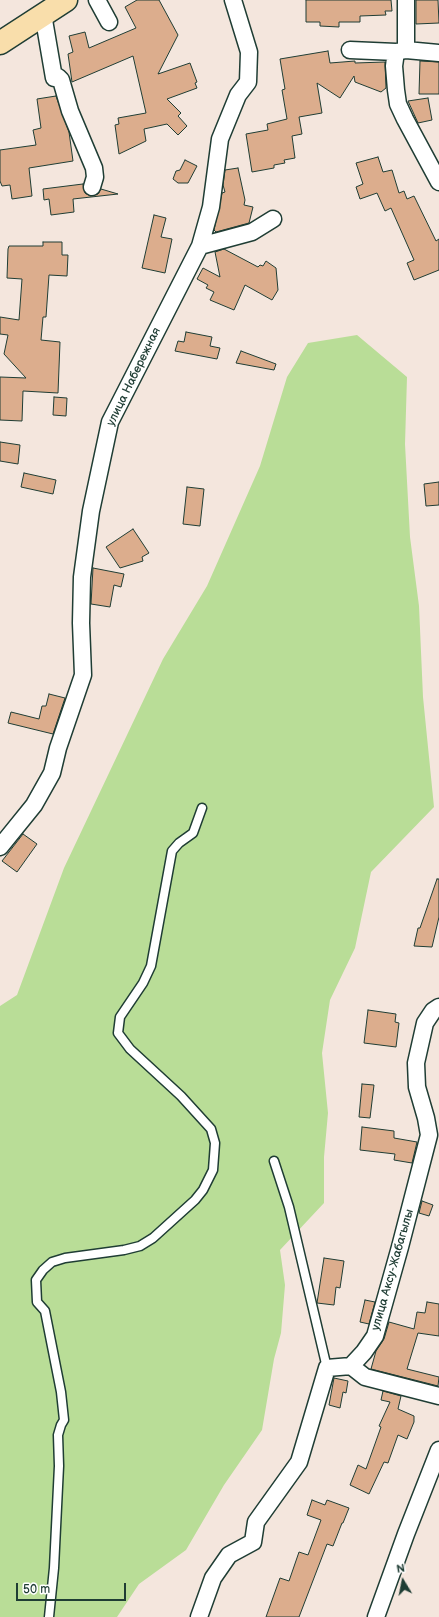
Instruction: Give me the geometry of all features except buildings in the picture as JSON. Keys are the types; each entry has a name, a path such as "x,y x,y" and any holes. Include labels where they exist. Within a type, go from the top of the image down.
{"main road":[{"path":"0,43 66,0"}],"street":[{"path":"97,0 109,22"},
{"name":"улица Набережная","path":"0,847 34,805 52,773 58,748 83,675 81,623 82,577 91,511 110,422 200,246 211,207 220,139 238,95 248,82 249,52 233,0"},
{"path":"406,0 401,51 394,66 398,104 421,152 439,182"},
{"path":"43,14 54,78 58,77 61,80 70,111 94,168 95,177 92,187"},
{"path":"350,50 438,51"},
{"path":"200,246 252,232 273,219"},
{"name":"улица Аксу-Жабагылы","path":"351,1366 364,1352 375,1336 423,1161 429,1135 426,1118 417,1087 416,1063 425,1023 433,1011 439,1007"},
{"path":"199,1617 213,1578 229,1555 253,1542 256,1522 298,1462 327,1368 351,1366 365,1377 439,1396"},
{"path":"376,1617 406,1534 439,1450"}],"lane":[{"path":"49,1617 54,1568 59,1466 58,1435 60,1425 64,1420 61,1392 45,1311 37,1302 36,1280 43,1270 52,1262 65,1258 124,1250 140,1246 153,1238 195,1200 203,1190 213,1170 215,1143 211,1129 181,1096 130,1049 118,1033 120,1017 143,982 151,966 172,851 178,843 193,833 202,808"},
{"path":"274,1161 289,1207 327,1368"}],"green space":[{"path":"357,335 407,377 405,444 410,537 419,606 423,697 434,807 371,872 355,948 330,1000 322,1053 328,1113 324,1157 324,1203 280,1250 285,1285 281,1333 274,1359 262,1430 224,1485 186,1550 139,1584 117,1617 0,1617 0,1006 17,995 64,868 163,659 207,586 260,466 287,377 308,343"}]}
